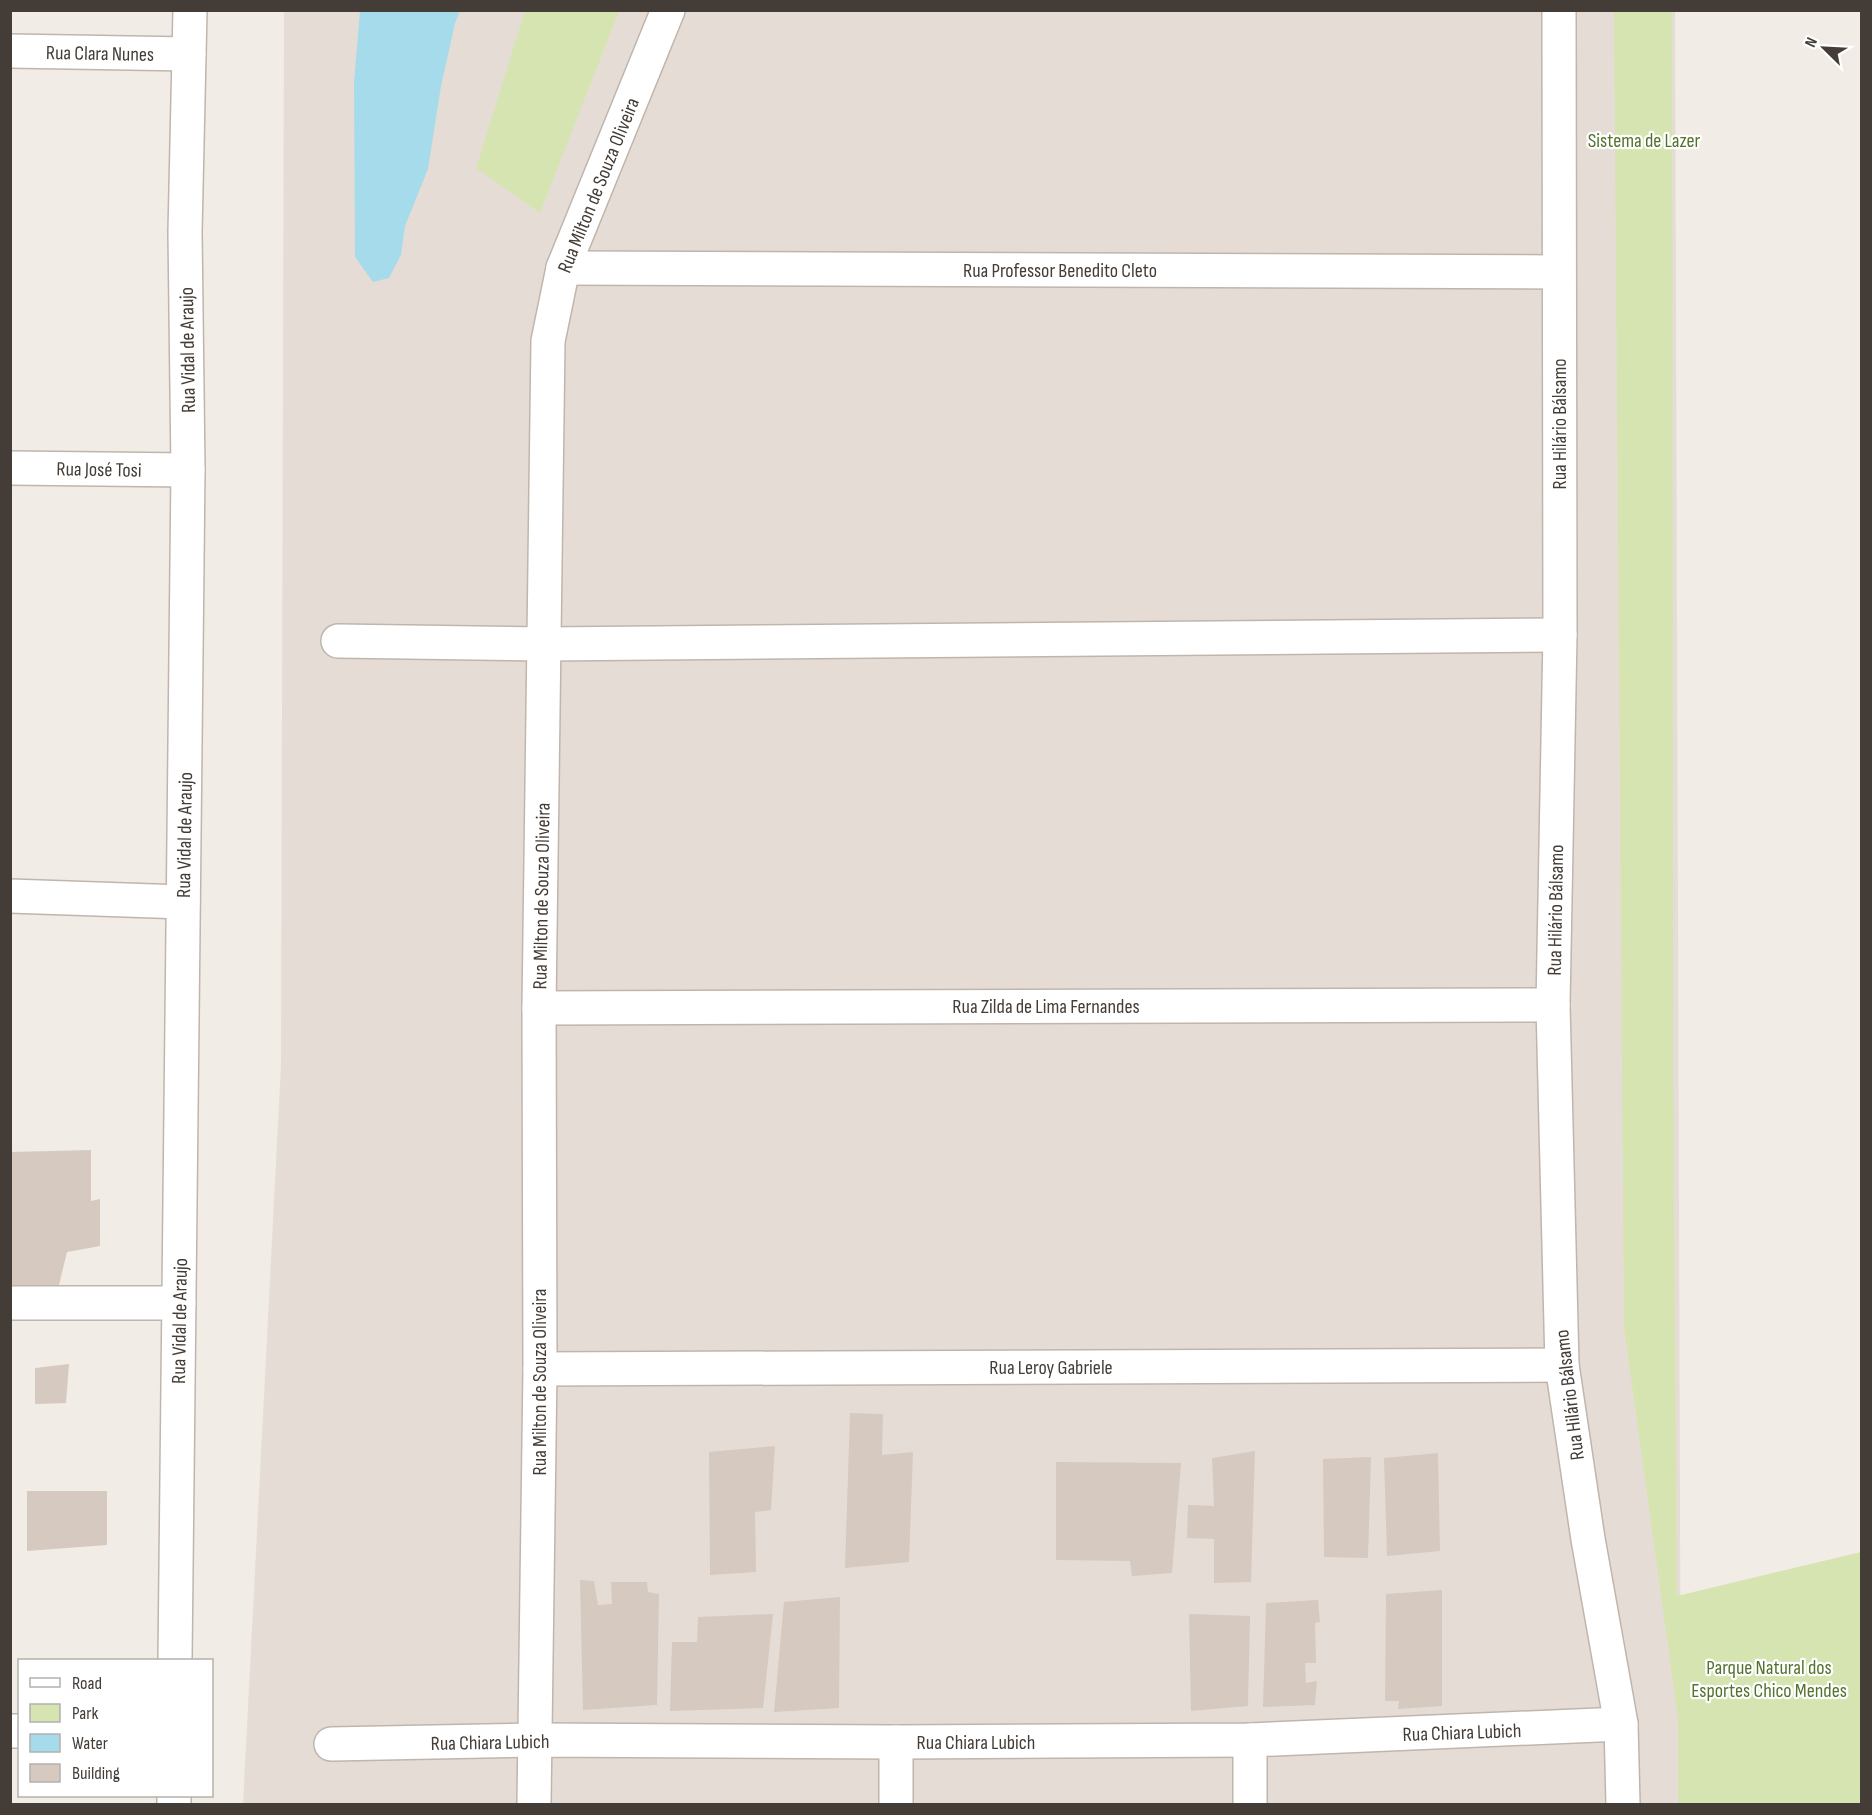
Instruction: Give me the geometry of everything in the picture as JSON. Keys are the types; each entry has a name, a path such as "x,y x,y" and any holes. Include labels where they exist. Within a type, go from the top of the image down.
{"street":[{"name":"Rua Vidal de Araujo","path":"175,1659 188,470 185,232 190,10"},
{"name":"Rua Milton de Souza Oliveira","path":"534,1804 540,1369 539,1008 548,341 563,268 668,10"},
{"name":"Rua Hilário Bálsamo","path":"1559,10 1560,634 1553,1005 1562,1365 1588,1539 1621,1724 1623,1804"},
{"name":"Rua Clara Nunes","path":"10,51 189,54"},
{"name":"Rua Professor Benedito Cleto","path":"563,268 1558,272"},
{"name":"Rua José Tosi","path":"10,468 188,470"},
{"path":"338,641 545,644 1560,634"},
{"path":"10,896 183,902"},
{"name":"Rua Zilda de Lima Fernandes","path":"539,1008 1553,1005"},
{"path":"10,1303 179,1303"},
{"name":"Rua Leroy Gabriele","path":"540,1369 1562,1365"},
{"name":"Rua Chiara Lubich","path":"331,1744 535,1740 896,1742 1250,1740 1621,1724"},
{"path":"1250,1740 1250,1804"},
{"path":"896,1742 897,1804"}],"shaded area":[{"path":"284,11 1675,11 1681,1804 243,1804 281,1065"}],"green space":[{"path":"525,11 619,11 540,213 476,168"},
{"name":"Sistema de Lazer","path":"1614,11 1672,11 1673,1054 1677,1596 1861,1552 1861,1804 1678,1804 1678,1719 1624,1327"}],"water":[{"path":"360,11 460,11 455,23 441,86 428,169 405,226 401,255 389,278 373,282 355,257 354,82"}],"building":[{"path":"91,1150 91,1201 100,1199 100,1246 67,1252 59,1285 10,1285 10,1152"},
{"path":"69,1364 66,1403 35,1404 35,1368"},
{"path":"850,1413 883,1414 882,1455 913,1452 909,1562 845,1568"},
{"path":"775,1446 771,1510 755,1512 756,1572 710,1575 709,1452"},
{"path":"1255,1451 1251,1582 1214,1583 1214,1539 1187,1538 1188,1505 1214,1506 1212,1458"},
{"path":"1438,1453 1440,1551 1387,1556 1384,1458"},
{"path":"1371,1457 1368,1558 1324,1557 1323,1459"},
{"path":"1056,1462 1181,1463 1172,1573 1132,1576 1130,1561 1056,1560"},
{"path":"27,1491 107,1491 107,1545 27,1551"},
{"path":"580,1580 594,1581 598,1605 612,1604 611,1582 647,1582 648,1592 659,1594 657,1705 583,1710"},
{"path":"1442,1590 1442,1706 1398,1709 1399,1701 1385,1701 1386,1594"},
{"path":"840,1597 839,1708 774,1712 784,1602"},
{"path":"1318,1600 1320,1622 1315,1623 1316,1663 1305,1663 1306,1683 1317,1681 1315,1705 1263,1707 1266,1603"},
{"path":"773,1614 763,1708 670,1711 672,1642 697,1642 698,1617"},
{"path":"1189,1614 1250,1616 1248,1706 1191,1711"}],"park label":[{"name":"Parque Natural dos Esportes Chico Mendes","path":"1769,1678"}]}
